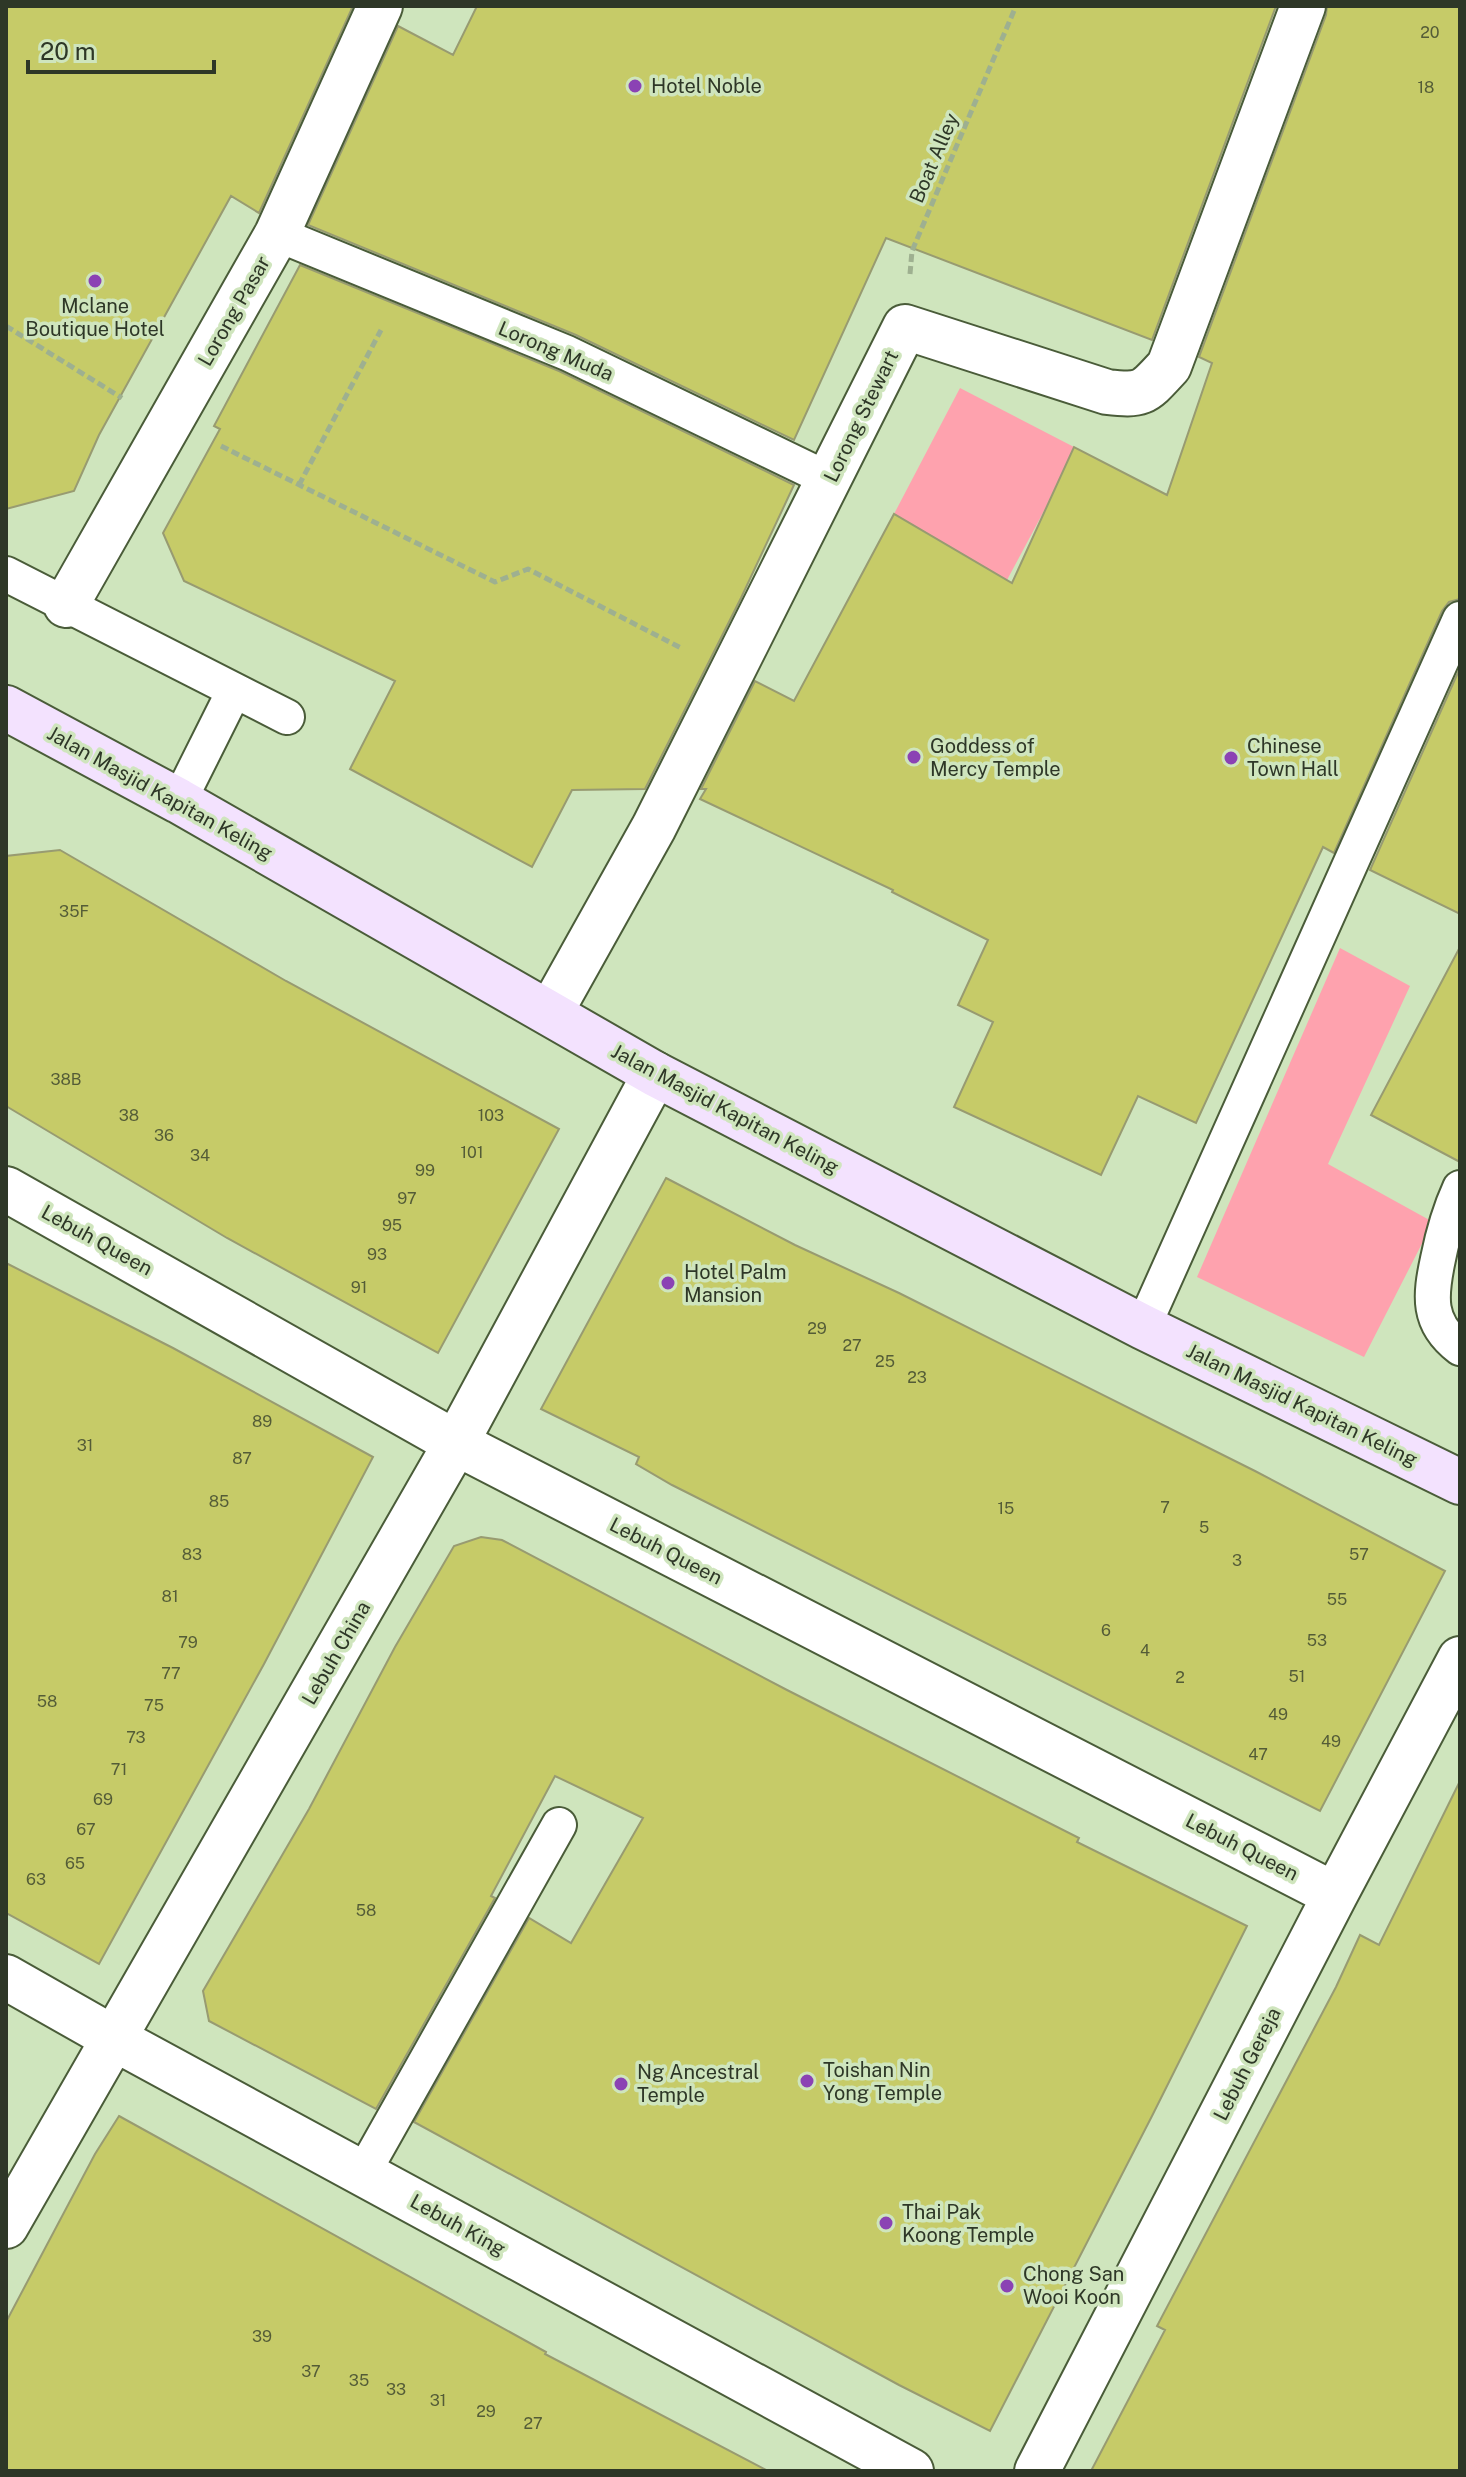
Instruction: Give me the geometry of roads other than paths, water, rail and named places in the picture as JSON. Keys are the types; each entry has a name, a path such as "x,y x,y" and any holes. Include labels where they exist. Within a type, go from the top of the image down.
{"main road":[{"name":"Jalan Masjid Kapitan Keling","path":"6,708 179,801 655,1074 1143,1327 1460,1482"}],"street":[{"name":"Lorong Pasar","path":"66,605 277,234 380,6"},
{"name":"Lorong Stewart","path":"550,1013 654,827 905,327 1107,392 1134,395 1151,385 1169,366 1303,6"},
{"name":"Lebuh China","path":"6,2226 456,1443 655,1074"},
{"name":"Lebuh Queen","path":"6,1189 456,1443 1335,1895"},
{"name":"Lebuh Gereja","path":"1037,2471 1460,1659"},
{"name":"Lebuh King","path":"6,1977 911,2471"}],"lane":[{"name":"Lorong Muda","path":"277,234 567,353 830,480"},
{"path":"6,574 287,717"},
{"path":"1143,1327 1460,619"},
{"path":"179,801 234,691"},
{"path":"1460,1188 1431,1293 1435,1317 1446,1338 1460,1348"},
{"path":"363,2173 559,1825"}],"place":[{"name":"Hotel Noble","path":"635,86"},
{"name":"Mclane Boutique Hotel","path":"95,281"},
{"name":"Goddess of Mercy Temple","path":"914,757"},
{"name":"Chinese Town Hall","path":"1231,758"},
{"name":"Hotel Palm Mansion","path":"668,1283"},
{"name":"Toishan Nin Yong Temple","path":"807,2081"},
{"name":"Ng Ancestral Temple","path":"621,2084"},
{"name":"Thai Pak Koong Temple","path":"886,2223"},
{"name":"Chong San Wooi Koon","path":"1007,2286"}]}
